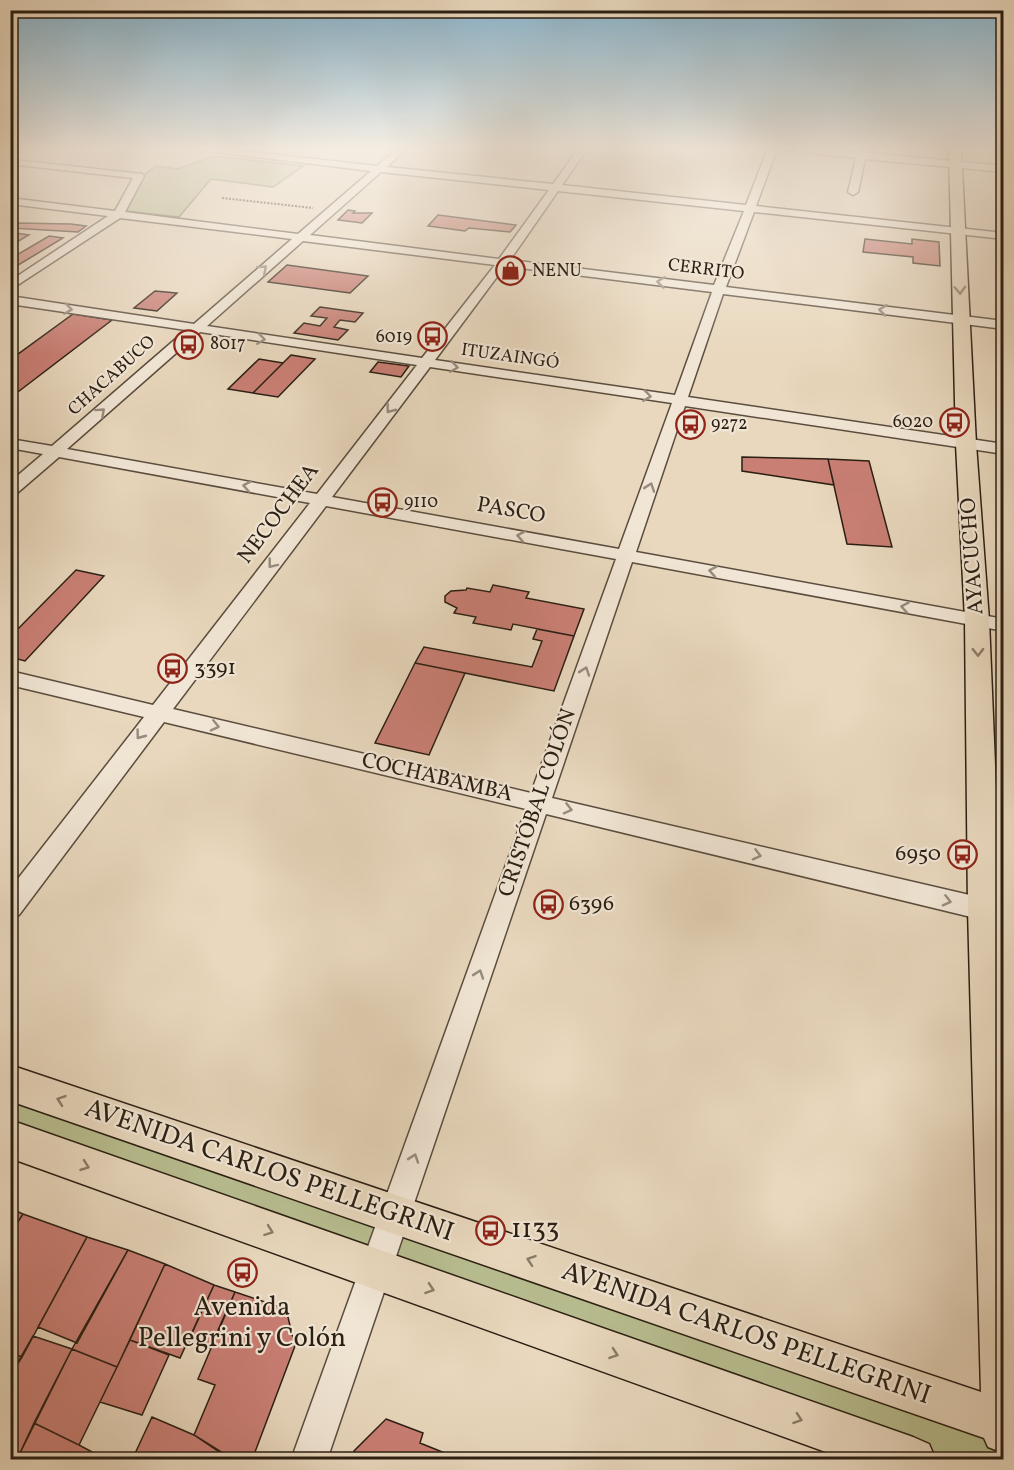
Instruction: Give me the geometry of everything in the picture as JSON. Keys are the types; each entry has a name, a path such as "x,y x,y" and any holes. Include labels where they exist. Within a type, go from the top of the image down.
{"main road":[{"name":"AYACUCHO","path":"958,217 966,444 990,623 1004,1431"},
{"name":"AVENIDA CARLOS PELLEGRINI","path":"10,1083 1003,1422"},
{"path":"10,1140 913,1460"}],"street":[{"path":"10,287 115,217"},
{"name":"CERRITO","path":"139,217 1004,326"},
{"name":"CHACABUCO","path":"10,491 325,217"},
{"name":"NECOCHEA","path":"10,908 502,262 534,217"},
{"name":"CRISTÓBAL COLÓN","path":"309,1460 719,289 748,217"},
{"path":"823,217 1004,236"},
{"name":"ITUZAINGÓ","path":"10,300 1004,449"},
{"name":"PASCO","path":"10,442 990,623"},
{"name":"COCHABAMBA","path":"10,678 994,912"}],"green space":[{"path":"11,1083 1003,1422 1003,1459 913,1459 11,1139"}],"building":[{"path":"341,217 368,217 362,223 338,220"},
{"path":"437,217 516,225 510,232 469,228 465,231 428,226"},
{"path":"18,223 86,226 78,232 10,228"},
{"path":"15,233 29,235 10,246 10,235"},
{"path":"49,236 63,238 10,270 10,259"},
{"path":"865,239 912,244 912,239 939,242 940,266 913,263 913,257 863,252"},
{"path":"287,265 368,276 350,293 268,282"},
{"path":"155,291 177,293 157,311 134,308"},
{"path":"320,307 363,313 355,322 340,320 334,327 348,330 338,340 294,333 304,323 320,326 327,318 311,316"},
{"path":"73,314 112,320 10,398 10,360"},
{"path":"291,355 315,359 278,397 253,393"},
{"path":"259,359 283,363 253,393 228,389"},
{"path":"378,362 409,366 401,377 370,372"},
{"path":"742,457 828,459 834,485 742,471"},
{"path":"828,459 869,461 892,547 847,544"},
{"path":"76,570 104,576 25,661 10,657 10,637"},
{"path":"493,585 529,592 526,598 584,609 574,636 513,624 511,630 473,623 476,617 454,613 457,608 445,602 445,596 451,591 467,588 490,592"},
{"path":"537,629 574,636 554,691 415,663 424,647 532,667 542,641 533,639"},
{"path":"415,663 465,673 429,755 375,743"},
{"path":"10,1208 23,1214 10,1234"},
{"path":"23,1214 87,1237 22,1357 10,1352 10,1234"},
{"path":"87,1237 128,1250 77,1343 38,1327"},
{"path":"128,1250 165,1264 117,1367 72,1349"},
{"path":"165,1264 214,1285 180,1358 130,1340"},
{"path":"214,1285 235,1292 210,1348 188,1342"},
{"path":"235,1292 286,1309 295,1346 252,1460 234,1460 194,1435 215,1385 198,1379"},
{"path":"33,1336 72,1349 20,1453 10,1449 10,1376"},
{"path":"130,1340 169,1355 142,1415 100,1402"},
{"path":"72,1349 117,1367 79,1445 34,1423"},
{"path":"10,1352 22,1357 10,1376"},
{"path":"152,1417 194,1435 231,1460 132,1460"},
{"path":"386,1419 423,1433 420,1443 462,1460 351,1460 354,1451"},
{"path":"34,1423 107,1460 32,1460 20,1453"}],"place":[{"name":"NENU","path":"511,271"},
{"name":"6019","path":"433,337"},
{"name":"8017","path":"189,344"},
{"name":"6020","path":"954,422"},
{"name":"9272","path":"690,424"},
{"name":"9110","path":"383,502"},
{"name":"3391","path":"173,668"},
{"name":"6950","path":"962,854"},
{"name":"6396","path":"548,904"},
{"name":"1133","path":"490,1230"},
{"name":"Avenida Pellegrini y Colón","path":"242,1273"}]}
